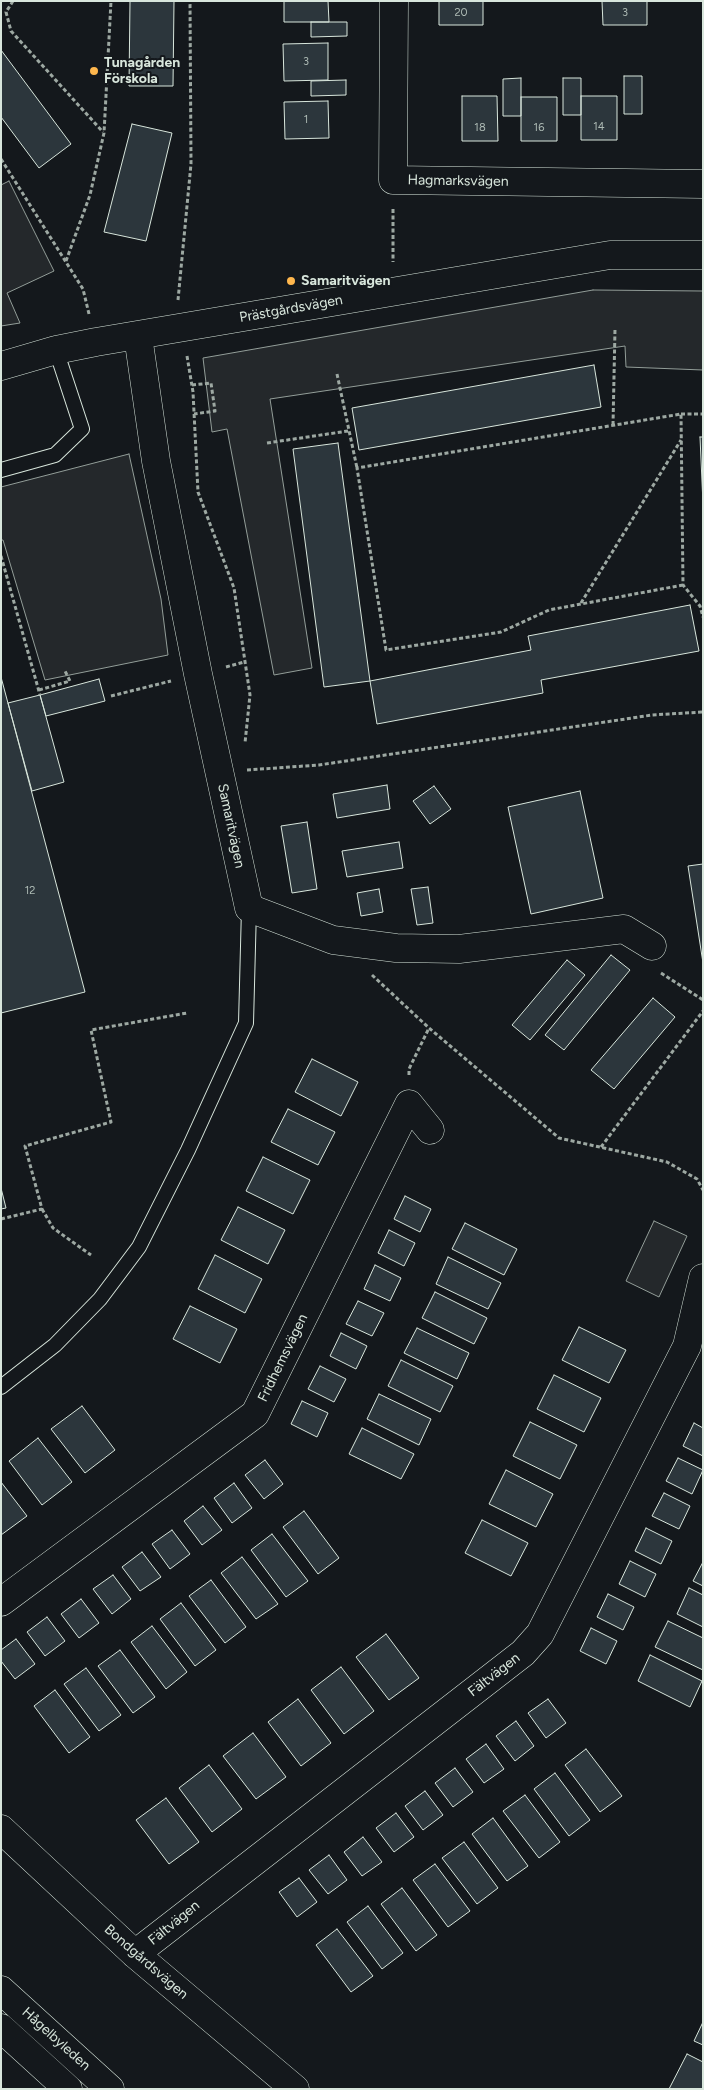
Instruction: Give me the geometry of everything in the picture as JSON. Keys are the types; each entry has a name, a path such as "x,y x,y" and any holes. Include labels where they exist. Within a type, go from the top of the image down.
{"street":[{"name":"Hagmarksvägen","path":"394,1 393,180 703,184"},
{"name":"Prästgårdsvägen","path":"1,366 56,350 96,342 610,255 703,255"},
{"name":"Samaritvägen","path":"138,336 156,462 231,771 249,908"},
{"path":"249,908 333,940 396,948 459,948 624,929 655,958"},
{"path":"409,1104 430,1130"},
{"name":"Fridhemsvägen","path":"1,1602 255,1414 409,1104"},
{"name":"Fältvägen","path":"135,1954 523,1653 540,1634 687,1346 703,1278"},
{"name":"Bondgårdsvägen","path":"1,1829 135,1954 295,2089"},
{"name":"Hågelbyleden","path":"1,1990 110,2089"},
{"name":"Hågelbyleden","path":"1,2028 68,2089"}],"lane":[{"path":"1,470 55,455 82,429 56,350"},
{"path":"1,1387 55,1345 100,1299 138,1247 157,1212 188,1150 246,1023 249,908"}],"path":[{"path":"13,1 6,12 11,31 104,132"},
{"path":"66,261 90,195 104,132 110,1"},
{"path":"190,1 190,164 178,295 192,386 198,492 234,588 250,694 231,771 319,765 652,715 703,712"},
{"path":"1,159 83,288 96,342"},
{"path":"393,180 393,263"},
{"path":"613,425 616,329"},
{"path":"337,374 357,468 386,650 501,632 549,610 682,584"},
{"path":"192,386 211,383 215,411 194,414"},
{"path":"681,414 682,584 700,606 703,617"},
{"path":"357,468 681,414 703,414"},
{"path":"267,443 348,431"},
{"path":"581,604 682,438"},
{"path":"1,556 40,692 70,681 65,671"},
{"path":"655,958 703,1000"},
{"path":"367,970 429,1028 559,1138 666,1162 697,1179 703,1190"},
{"path":"601,1147 703,1011"},
{"path":"91,1255 53,1228 42,1209 26,1146 111,1122 90,1030 187,1013"},
{"path":"409,1104 409,1069 429,1028"},
{"path":"1,1219 42,1209"}],"shaded area":[{"path":"9,181 54,271 7,293 20,323 1,326 1,185"},
{"path":"593,290 703,291 703,370 626,367 625,346 270,399 312,668 274,675 227,429 212,432 203,358"},
{"path":"129,454 161,599 168,655 45,680 3,540 1,540 1,487"},
{"path":"654,1221 687,1236 659,1297 626,1281"}],"building":[{"path":"130,1 174,1 173,86 129,86"},
{"path":"284,1 328,1 329,22 284,22"},
{"path":"439,1 483,1 483,25 439,25"},
{"path":"602,1 647,1 647,25 603,25"},
{"path":"311,22 347,22 347,36 311,37"},
{"path":"328,43 328,80 284,81 283,44"},
{"path":"1,50 71,144 39,168 1,117"},
{"path":"624,76 642,76 642,114 624,114"},
{"path":"521,78 521,116 503,116 503,79"},
{"path":"563,78 581,78 581,115 563,115"},
{"path":"346,80 346,95 311,96 311,81"},
{"path":"462,96 497,96 498,141 462,141"},
{"path":"581,96 617,96 617,140 581,140"},
{"path":"521,97 557,97 557,141 521,141"},
{"path":"328,101 329,138 285,139 284,102"},
{"path":"132,124 172,133 146,241 104,232"},
{"path":"594,365 601,407 359,450 352,408"},
{"path":"700,437 703,437 703,504"},
{"path":"338,443 370,681 324,687 293,449"},
{"path":"690,605 699,651 541,680 543,693 377,724 370,681 531,650 528,636"},
{"path":"1,677 85,992 1,1013"},
{"path":"99,679 105,701 46,716 40,695"},
{"path":"40,695 64,782 32,791 8,703"},
{"path":"387,785 390,809 337,818 333,794"},
{"path":"434,786 451,809 430,824 413,801"},
{"path":"580,791 603,898 531,914 508,807"},
{"path":"307,822 317,889 292,893 281,826"},
{"path":"399,842 403,868 347,877 342,851"},
{"path":"703,864 703,963 688,866"},
{"path":"428,887 433,923 417,925 411,889"},
{"path":"379,889 383,912 361,916 357,893"},
{"path":"611,955 630,970 564,1050 545,1035"},
{"path":"567,960 585,975 530,1040 512,1025"},
{"path":"653,998 675,1017 614,1089 591,1070"},
{"path":"312,1059 358,1082 341,1116 295,1092"},
{"path":"288,1109 335,1132 318,1165 271,1142"},
{"path":"263,1157 310,1180 293,1214 246,1191"},
{"path":"1,1188 6,1208 1,1209"},
{"path":"405,1196 431,1209 420,1232 394,1219"},
{"path":"238,1207 285,1230 268,1264 221,1240"},
{"path":"465,1223 517,1249 504,1275 452,1249"},
{"path":"389,1230 415,1243 404,1266 378,1253"},
{"path":"215,1255 262,1279 245,1313 198,1289"},
{"path":"448,1257 501,1283 488,1309 436,1284"},
{"path":"375,1265 401,1278 390,1301 364,1289"},
{"path":"435,1292 487,1318 474,1344 422,1318"},
{"path":"358,1301 384,1313 372,1336 346,1324"},
{"path":"190,1306 237,1329 220,1363 173,1339"},
{"path":"579,1327 626,1350 609,1383 562,1360"},
{"path":"417,1328 469,1353 457,1379 404,1353"},
{"path":"341,1333 367,1346 356,1369 330,1356"},
{"path":"401,1360 453,1386 440,1412 388,1386"},
{"path":"320,1366 346,1379 334,1402 308,1389"},
{"path":"554,1375 601,1398 584,1432 537,1409"},
{"path":"379,1394 431,1419 419,1445 367,1419"},
{"path":"302,1401 328,1413 317,1437 291,1424"},
{"path":"82,1406 115,1450 85,1473 51,1429"},
{"path":"530,1422 577,1445 560,1479 513,1456"},
{"path":"694,1423 703,1428 703,1456 683,1446"},
{"path":"362,1428 414,1454 401,1479 349,1454"},
{"path":"38,1438 72,1482 42,1505 9,1461"},
{"path":"678,1458 703,1470 692,1494 666,1481"},
{"path":"265,1460 283,1484 264,1499 245,1475"},
{"path":"506,1470 553,1494 536,1527 489,1504"},
{"path":"1,1482 27,1516 1,1535"},
{"path":"234,1483 252,1508 232,1523 214,1498"},
{"path":"664,1493 690,1506 679,1529 652,1516"},
{"path":"203,1506 222,1530 202,1545 184,1521"},
{"path":"304,1511 339,1558 318,1574 283,1527"},
{"path":"482,1520 528,1543 511,1576 465,1553"},
{"path":"646,1528 672,1541 661,1564 635,1551"},
{"path":"172,1530 190,1554 170,1569 152,1544"},
{"path":"272,1534 308,1581 286,1597 251,1550"},
{"path":"142,1552 161,1577 140,1591 122,1567"},
{"path":"242,1557 278,1604 256,1619 221,1573"},
{"path":"630,1561 656,1574 645,1597 619,1584"},
{"path":"703,1562 703,1586 693,1581"},
{"path":"113,1575 131,1599 112,1614 93,1589"},
{"path":"211,1580 246,1627 225,1643 189,1596"},
{"path":"689,1588 703,1595 703,1627 677,1614"},
{"path":"608,1594 634,1607 623,1630 597,1617"},
{"path":"81,1599 99,1623 79,1638 61,1614"},
{"path":"181,1603 216,1650 195,1666 160,1619"},
{"path":"47,1617 65,1641 45,1656 27,1632"},
{"path":"668,1621 703,1638 703,1670 655,1647"},
{"path":"152,1626 187,1672 166,1689 131,1642"},
{"path":"591,1628 617,1641 606,1664 580,1651"},
{"path":"386,1634 419,1678 389,1700 356,1657"},
{"path":"16,1639 35,1664 15,1679 1,1661 1,1650"},
{"path":"120,1650 155,1697 133,1713 98,1666"},
{"path":"650,1655 702,1681 690,1707 638,1681"},
{"path":"341,1667 374,1711 344,1734 311,1690"},
{"path":"86,1668 121,1715 99,1731 64,1684"},
{"path":"55,1690 90,1737 69,1753 34,1706"},
{"path":"298,1699 331,1743 301,1766 268,1722"},
{"path":"548,1699 566,1723 546,1738 528,1713"},
{"path":"516,1721 534,1746 515,1761 496,1736"},
{"path":"253,1733 286,1777 256,1799 223,1756"},
{"path":"486,1744 504,1769 484,1783 466,1759"},
{"path":"586,1749 622,1796 600,1812 565,1765"},
{"path":"209,1765 242,1809 212,1832 179,1788"},
{"path":"455,1768 473,1792 453,1807 435,1783"},
{"path":"555,1773 590,1820 569,1836 534,1789"},
{"path":"425,1791 443,1815 423,1830 405,1806"},
{"path":"525,1795 560,1842 539,1858 503,1811"},
{"path":"166,1798 199,1842 169,1864 136,1820"},
{"path":"396,1813 414,1837 394,1852 376,1828"},
{"path":"493,1818 528,1866 507,1881 472,1834"},
{"path":"363,1837 382,1862 362,1876 344,1852"},
{"path":"464,1842 498,1888 477,1904 442,1858"},
{"path":"329,1855 347,1880 328,1894 309,1870"},
{"path":"435,1864 470,1911 448,1927 413,1880"},
{"path":"299,1878 317,1902 297,1917 279,1892"},
{"path":"402,1888 437,1935 416,1951 381,1904"},
{"path":"368,1906 403,1953 382,1969 347,1922"},
{"path":"337,1929 373,1976 351,1992 316,1945"},
{"path":"703,2022 703,2045 694,2041"},
{"path":"687,2054 703,2062 703,2089 669,2089"}],"place":[{"name":"Tunagården Förskola","path":"94,71"},
{"name":"Samaritvägen","path":"291,281"}]}
